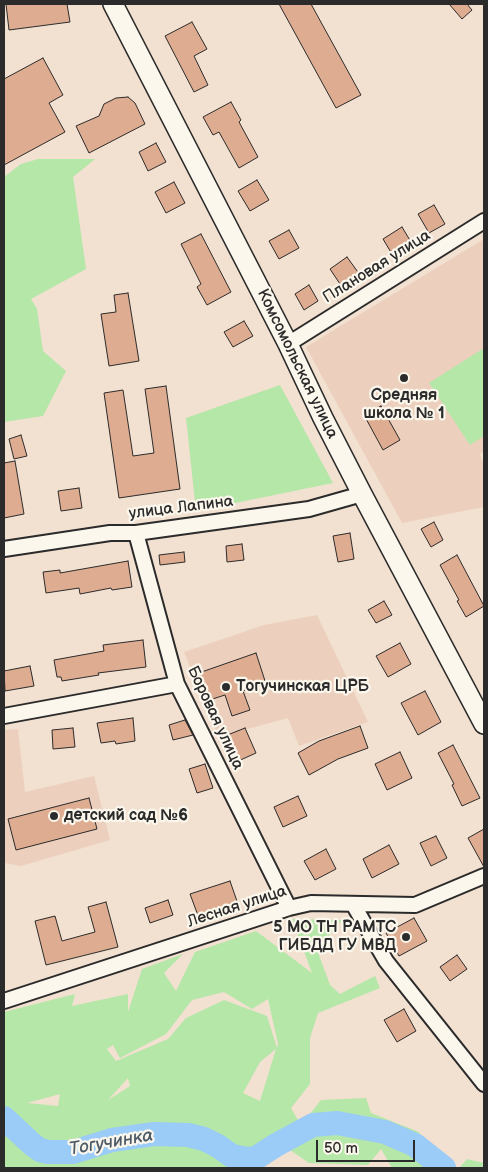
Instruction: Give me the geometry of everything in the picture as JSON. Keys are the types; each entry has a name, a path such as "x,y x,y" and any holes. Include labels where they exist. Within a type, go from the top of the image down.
{"main road":[{"name":"Комсомольская улица","path":"113,4 288,344 362,494 484,724"}],"street":[{"name":"Плановая улица","path":"288,344 484,220"},
{"name":"улица Лапина","path":"4,549 110,533 136,533 309,508 362,494"},
{"name":"Боровая улица","path":"136,533 177,684 289,908"},
{"path":"4,716 177,684"},
{"name":"Лесная улица","path":"4,1001 289,908 310,903 414,905 484,876"},
{"path":"353,904 386,961 484,1084"}],"shaded area":[{"name":"Средняя школа № 1","path":"484,239 484,451 480,454 484,466 484,507 402,523 306,347"},
{"path":"317,615 368,722 299,746 288,718 218,737 184,652 264,625"},
{"name":"детский сад №6","path":"18,729 25,792 94,776 110,840 21,866 4,863 4,730"}],"green space":[{"path":"38,159 95,159 73,177 86,269 31,299 37,309 43,351 66,371 43,416 4,422 4,177 21,164"},
{"path":"484,348 484,436 470,445 429,383"},
{"path":"280,385 333,483 196,511 186,418"},
{"path":"292,919 342,920 317,950 330,985 340,994 375,976 380,988 318,1013 310,1038 310,1084 291,1108 301,1125 321,1100 366,1098 371,1113 419,1132 430,1168 392,1168 381,1149 368,1165 309,1163 287,1148 261,1165 261,1168 4,1168 4,1012 75,994 72,1006 128,994 128,1012 142,969 183,954 164,973 176,991 195,952 256,931 312,973","holes":["224,992 252,1009 268,999 278,1044 277,1048 267,1016 224,1000 186,1018 168,1039 116,1061 107,1049 113,1045 120,1058 166,1034 192,1000","276,1049 260,1101 243,1093 260,1062","128,1078 130,1086 108,1100","60,1094 58,1106 27,1103"]},
{"path":"467,1159 484,1163 484,1168 459,1168"}],"building":[{"path":"6,4 67,4 70,22 9,30"},
{"path":"279,4 311,4 361,95 336,108"},
{"path":"449,4 467,4 472,10 462,19"},
{"path":"192,22 207,49 194,56 208,85 194,92 165,36"},
{"path":"43,58 63,95 49,103 65,132 4,165 4,79"},
{"path":"128,97 135,103 145,124 89,153 76,126 99,116 104,104 116,98"},
{"path":"231,102 241,120 239,122 258,157 239,168 219,132 213,135 203,117"},
{"path":"156,143 166,162 148,171 139,152"},
{"path":"257,180 269,200 250,211 238,191"},
{"path":"174,182 185,203 166,213 155,192"},
{"path":"434,205 445,224 429,233 418,214"},
{"path":"402,227 411,242 392,254 383,239"},
{"path":"289,230 299,248 279,259 269,241"},
{"path":"201,234 231,292 207,305 197,287 201,284 181,244"},
{"path":"347,257 360,275 342,287 330,269"},
{"path":"309,285 318,301 304,310 295,294"},
{"path":"128,293 139,361 109,366 101,314 116,312 114,295"},
{"path":"244,321 253,336 233,347 224,332"},
{"path":"166,386 180,489 119,498 104,393 123,390 133,456 154,453 145,389"},
{"path":"381,406 400,440 383,450 364,415"},
{"path":"21,435 27,456 14,459 9,439"},
{"path":"15,461 24,514 4,518 4,463"},
{"path":"79,488 82,508 61,511 58,491"},
{"path":"434,522 443,540 431,547 421,529"},
{"path":"350,533 354,559 338,562 333,536"},
{"path":"242,544 244,560 227,562 226,546"},
{"path":"184,552 185,562 160,565 159,555"},
{"path":"457,555 484,606 466,617 440,565"},
{"path":"128,561 132,587 112,590 111,588 80,594 79,588 46,593 43,572 60,570 60,573"},
{"path":"384,601 392,615 376,623 368,610"},
{"path":"143,640 146,667 98,673 99,675 62,681 61,677 57,677 54,660 104,651 103,645"},
{"path":"400,643 411,664 388,677 376,656"},
{"name":"Тогучинская ЦРБ","path":"256,653 266,684 243,691 250,710 232,716 225,695 203,702 193,675"},
{"path":"30,666 34,686 5,691 4,671"},
{"path":"425,691 441,722 418,735 401,703"},
{"path":"133,718 135,741 116,744 115,741 101,743 97,723"},
{"path":"185,720 193,735 173,740 169,725"},
{"path":"360,726 368,748 338,759 309,775 298,753 319,741"},
{"path":"73,728 75,747 53,749 52,730"},
{"path":"245,728 256,753 236,762 225,736"},
{"path":"453,745 480,798 462,806 452,785 454,784 438,753"},
{"path":"400,752 412,778 387,790 375,764"},
{"path":"205,764 213,788 197,793 189,769"},
{"path":"298,796 307,816 283,827 274,807"},
{"path":"89,798 97,829 16,850 8,819"},
{"path":"484,829 484,867 468,838"},
{"path":"436,836 447,858 431,866 420,843"},
{"path":"389,845 399,864 372,878 363,859"},
{"path":"326,849 336,869 315,880 304,861"},
{"path":"230,881 239,907 200,921 190,894"},
{"path":"168,900 173,915 150,923 145,908"},
{"path":"106,902 118,947 46,965 35,921 55,916 62,941 95,932 88,907"},
{"name":"5 МО ТН РАМТС ГИБДД ГУ МВД","path":"414,918 427,941 399,956 386,933"},
{"path":"457,955 467,969 450,981 440,967"},
{"path":"404,1009 416,1031 397,1042 384,1020"}],"waterway":[{"name":"Тогучинка","path":"4,1118 33,1145 40,1150 48,1152 73,1152 112,1140 154,1134 188,1135 204,1139 232,1156 248,1159 256,1158 313,1125 337,1123 385,1132 415,1145 444,1168"}],"place":[{"name":"Средняя школа № 1","path":"404,378"},
{"name":"Тогучинская ЦРБ","path":"226,687"},
{"name":"детский сад №6","path":"54,816"},
{"name":"5 МО ТН РАМТС ГИБДД ГУ МВД","path":"406,937"}]}
